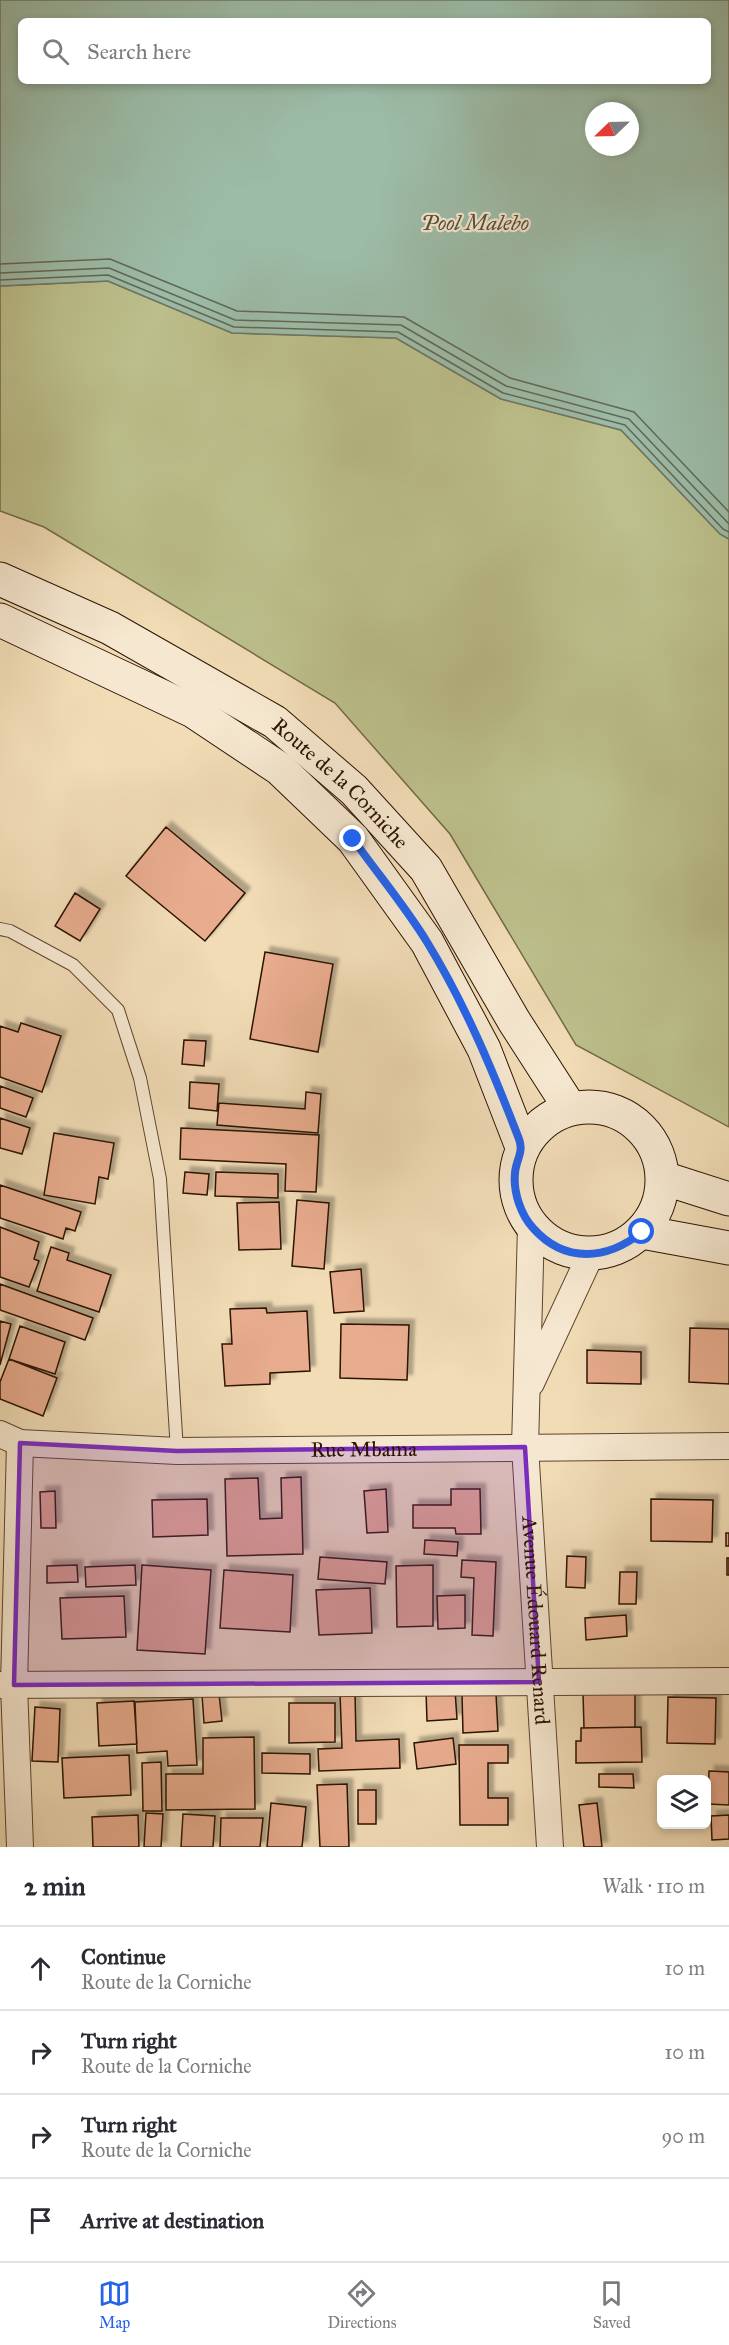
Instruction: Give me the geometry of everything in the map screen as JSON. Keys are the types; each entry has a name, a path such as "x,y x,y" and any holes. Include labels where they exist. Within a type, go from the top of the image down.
{"main road":[{"name":"Route de la Corniche","path":"0,579 110,628 275,723 354,790 426,869 514,1021 570,1108"},
{"name":"Route de la Corniche","path":"0,620 193,711 280,769 353,839 427,942 484,1048 522,1147"},
{"path":"596,1106 622,1113 643,1129 657,1152 663,1178 658,1207 642,1232 627,1244 610,1251 591,1254 568,1251 548,1242 531,1227 518,1202 515,1174 522,1147 534,1129 550,1116 570,1108 596,1106"},
{"path":"663,1178 729,1199"},
{"path":"642,1232 729,1248"}],"street":[{"name":"Avenue Édouard Renard","path":"531,1227 525,1447 550,1847"},
{"name":"Avenue Édouard Renard","path":"526,1394 591,1254"},
{"name":"Rue Mbama","path":"10,1438 177,1451 729,1446"},
{"path":"10,1438 7,1685 20,1847"},
{"path":"7,1685 729,1681"}],"lane":[{"path":"0,929 10,931 74,964 118,1010 140,1078 160,1179 177,1451"}],"highlighted area":[{"path":"20,1443 177,1451 525,1447 539,1682 14,1685"}],"green space":[{"path":"108,281 232,333 396,338 501,399 621,430 720,534 729,539 729,1127 576,1045 450,834 335,703 44,527 0,511 0,286"}],"water":[{"name":"Pool Malebo","path":"0,0 729,0 729,539 720,534 621,430 501,399 396,338 232,333 108,281 0,286"}],"building":[{"path":"166,827 245,893 205,941 126,876"},
{"path":"75,893 100,909 80,941 55,926"},
{"path":"265,952 333,964 318,1052 250,1039"},
{"path":"21,1023 61,1036 42,1092 0,1077 0,1026 18,1032"},
{"path":"184,1040 206,1041 204,1066 182,1064"},
{"path":"190,1082 219,1084 217,1111 189,1108"},
{"path":"0,1086 33,1098 26,1117 0,1108"},
{"path":"306,1092 321,1094 318,1133 217,1125 219,1103 305,1109"},
{"path":"0,1118 30,1128 22,1154 0,1148"},
{"path":"181,1128 319,1135 316,1192 285,1191 286,1164 180,1159"},
{"path":"54,1133 114,1143 108,1179 99,1177 95,1204 44,1195"},
{"path":"185,1172 209,1174 207,1195 183,1193"},
{"path":"216,1172 278,1174 278,1198 215,1196"},
{"path":"0,1185 81,1212 75,1231 66,1228 63,1239 0,1218"},
{"path":"297,1200 329,1203 324,1269 292,1266"},
{"path":"279,1202 281,1249 239,1250 237,1203"},
{"path":"0,1227 39,1242 34,1259 39,1261 29,1287 0,1277"},
{"path":"51,1247 69,1253 67,1260 111,1275 99,1312 37,1291"},
{"path":"361,1269 364,1311 334,1313 330,1272"},
{"path":"0,1284 93,1318 85,1340 0,1310"},
{"path":"266,1308 267,1313 307,1311 310,1371 270,1373 270,1384 225,1386 222,1344 232,1344 230,1309"},
{"path":"0,1321 11,1324 0,1365"},
{"path":"341,1324 409,1325 407,1380 340,1378"},
{"path":"20,1326 65,1342 55,1374 9,1359"},
{"path":"690,1328 729,1329 729,1384 689,1382"},
{"path":"587,1350 641,1352 641,1384 587,1383"},
{"path":"9,1359 57,1378 43,1416 0,1399 0,1382"},
{"path":"301,1477 303,1554 227,1556 225,1479 258,1478 260,1519 282,1518 281,1478"},
{"path":"386,1489 388,1532 367,1533 364,1491"},
{"path":"451,1489 480,1489 481,1534 456,1534 455,1528 413,1528 413,1505 451,1505"},
{"path":"55,1491 56,1528 41,1528 40,1492"},
{"path":"207,1499 208,1535 153,1537 152,1500"},
{"path":"651,1499 713,1500 712,1542 651,1541"},
{"path":"726,1533 729,1533 729,1546 726,1546"},
{"path":"425,1540 458,1542 457,1556 424,1554"},
{"path":"567,1556 586,1557 585,1588 566,1587"},
{"path":"320,1557 387,1562 385,1584 318,1579"},
{"path":"727,1558 729,1558 729,1575 727,1575"},
{"path":"462,1560 496,1562 493,1636 472,1635 474,1578 461,1577"},
{"path":"77,1565 78,1582 47,1583 47,1566"},
{"path":"135,1565 136,1585 86,1587 85,1567"},
{"path":"142,1565 211,1570 205,1654 137,1650"},
{"path":"433,1565 433,1626 397,1627 396,1566"},
{"path":"224,1570 293,1575 290,1632 220,1628"},
{"path":"620,1572 637,1572 636,1604 619,1604"},
{"path":"370,1588 372,1633 319,1635 316,1590"},
{"path":"465,1595 465,1628 438,1629 437,1596"},
{"path":"124,1596 126,1637 62,1639 60,1598"},
{"path":"626,1615 627,1636 586,1640 585,1618"},
{"path":"455,1690 457,1719 427,1721 426,1691"},
{"path":"355,1692 356,1741 399,1739 400,1768 319,1771 318,1749 342,1748 340,1693"},
{"path":"635,1692 635,1727 584,1728 583,1693"},
{"path":"219,1694 222,1721 204,1723 202,1695"},
{"path":"496,1694 498,1731 463,1733 462,1695"},
{"path":"668,1697 716,1698 715,1744 667,1743"},
{"path":"193,1699 197,1765 168,1766 167,1751 137,1753 135,1702"},
{"path":"134,1701 137,1744 99,1746 97,1703"},
{"path":"289,1703 335,1703 335,1742 289,1743"},
{"path":"35,1707 60,1709 58,1762 32,1761"},
{"path":"641,1727 642,1762 576,1763 576,1741 581,1741 581,1728"},
{"path":"254,1737 255,1809 166,1810 166,1774 203,1774 203,1738"},
{"path":"453,1738 456,1764 417,1769 414,1743"},
{"path":"459,1745 508,1745 508,1763 488,1763 488,1798 508,1798 508,1825 460,1825"},
{"path":"262,1753 310,1754 310,1774 262,1773"},
{"path":"129,1755 131,1795 64,1798 62,1758"},
{"path":"161,1762 162,1811 143,1811 142,1763"},
{"path":"709,1771 729,1772 729,1805 711,1804 711,1775 709,1775"},
{"path":"599,1774 633,1774 634,1788 599,1787"},
{"path":"347,1784 349,1847 320,1847 317,1785"},
{"path":"358,1790 376,1790 376,1824 358,1824"},
{"path":"271,1803 306,1807 302,1847 267,1847"},
{"path":"597,1803 602,1847 584,1847 579,1805"},
{"path":"146,1813 163,1814 161,1847 144,1847"},
{"path":"183,1814 215,1816 213,1847 181,1847"},
{"path":"138,1815 139,1847 93,1847 92,1817"},
{"path":"729,1815 729,1839 712,1840 711,1816"},
{"path":"221,1818 263,1818 260,1847 220,1847"}],"route":[{"path":"353,839 427,942 484,1048 522,1147 515,1174 518,1202 531,1227 548,1242 568,1251 591,1254 610,1251 627,1244 642,1232"}]}
